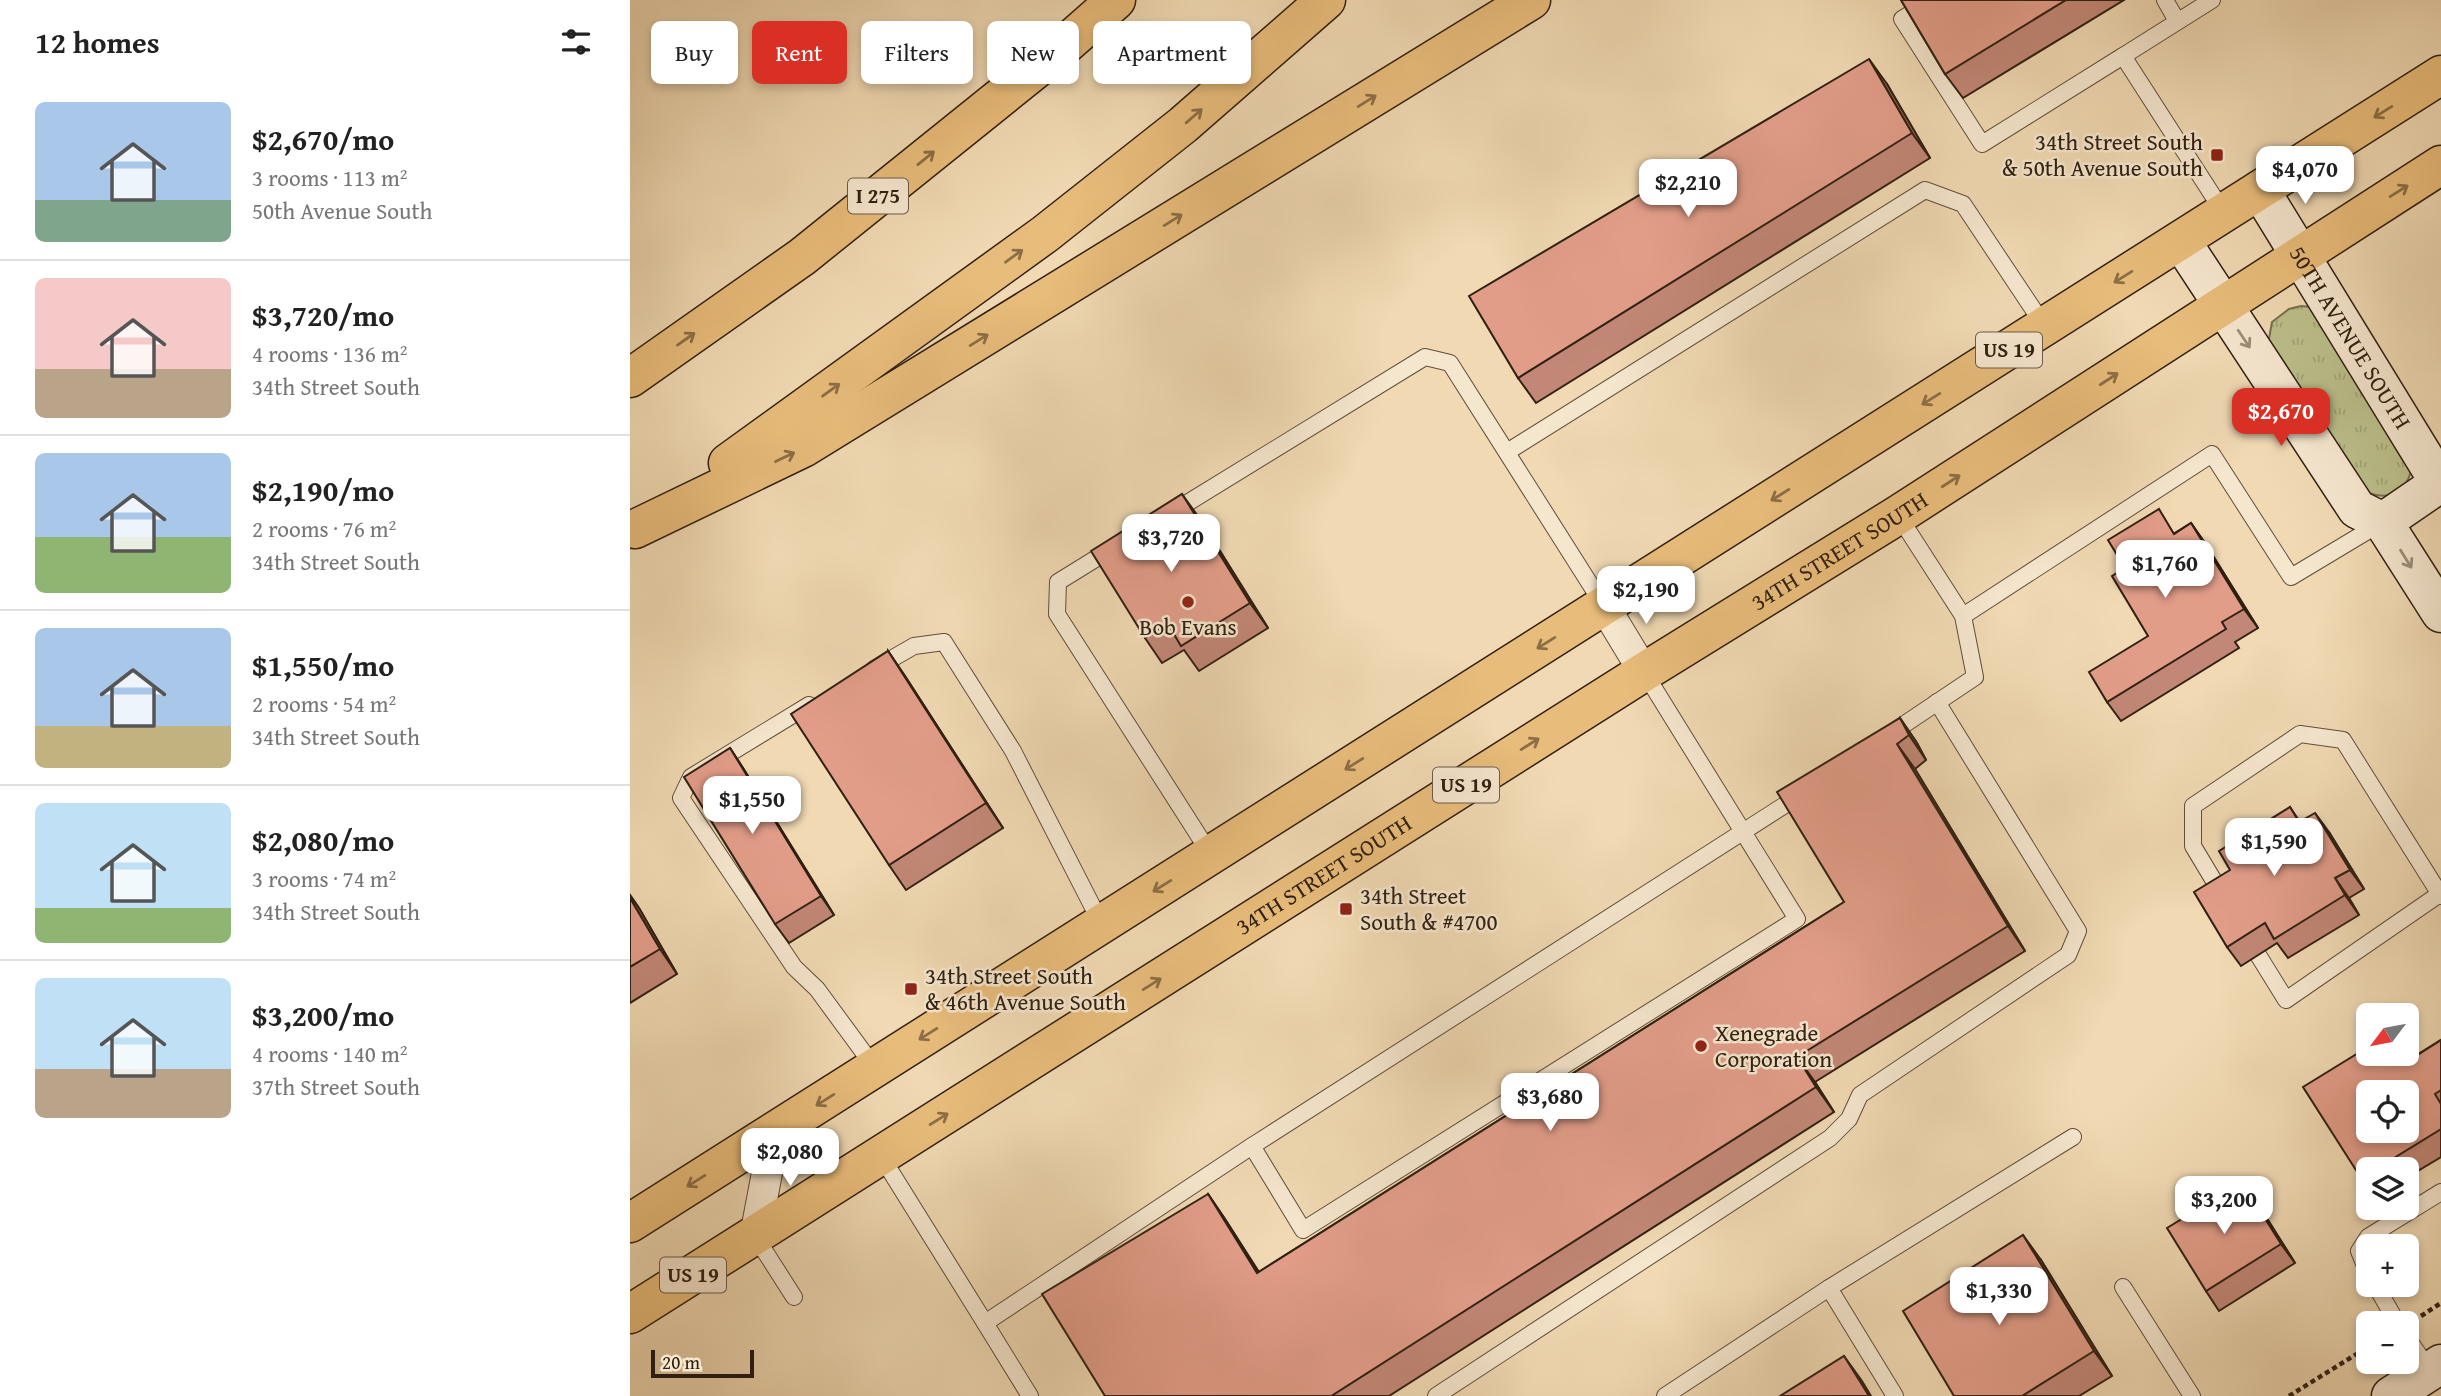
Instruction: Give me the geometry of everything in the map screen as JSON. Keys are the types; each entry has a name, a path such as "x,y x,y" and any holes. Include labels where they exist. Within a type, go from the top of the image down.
{"highway":[{"name":"I 275","path":"630,378 802,257 1057,52 1116,0"},
{"path":"632,530 788,422 1045,234 1183,125 1326,0"},
{"path":"632,530 803,448 1531,0"},
{"name":"US 19","path":"630,1223 2441,75"},
{"name":"34TH STREET SOUTH","path":"630,1314 1644,672 1898,515 2441,165"}],"street":[{"name":"50TH AVENUE SOUTH","path":"2260,190 2440,484"},
{"path":"2181,241 2221,306 2357,509 2383,522 2441,613"},
{"path":"2383,522 2440,484"},
{"path":"1604,606 1644,672"},
{"path":"755,1236 775,1131"},
{"path":"2391,1396 2436,1367"}],"lane":[{"path":"1933,0 1902,19 1982,144 2212,0"},
{"path":"2165,0 2178,21"},
{"path":"2123,56 2224,213"},
{"path":"1507,452 1925,190 1963,204 2045,327"},
{"path":"1161,519 1425,357 1450,363 1604,606"},
{"path":"1963,616 2212,454 2291,577 2383,522"},
{"path":"1869,748 1975,677 1963,616 1898,515"},
{"path":"1126,540 1058,582 1057,614 1211,855"},
{"path":"855,679 914,646 944,642 1013,751 1102,925"},
{"path":"1252,1146 1303,1230 1797,919 1644,672"},
{"path":"820,699 691,777 681,798 794,967 817,989 875,1068"},
{"path":"1436,1396 1830,1138 1849,1119 1860,1095 2068,955 2078,931 1937,702"},
{"path":"2300,734 2343,740 2440,894 2286,1000 2193,846 2193,806 2300,734"},
{"path":"985,1323 1252,1146 1812,787"},
{"path":"1665,1396 1829,1288 2073,1137"},
{"path":"881,1156 1030,1396"},
{"path":"2373,1234 2441,1192"},
{"path":"755,1236 794,1297"},
{"path":"2123,1287 2192,1396"},
{"path":"1829,1288 1895,1396"},
{"path":"2419,1349 2436,1367"}],"path":[{"path":"2289,1396 2356,1355"}],"green space":[{"path":"2312,307 2411,471 2404,486 2394,494 2381,496 2365,492 2268,344 2272,322 2289,309"}],"building":[{"path":"1901,0 2066,0 1945,74"},
{"path":"1869,59 1912,133 1518,378 1469,296"},
{"name":"Bob Evans","path":"1182,494 1250,603 1181,646 1168,624 1145,638 1091,551"},
{"path":"2159,509 2174,534 2191,523 2244,609 2222,622 2226,629 2107,702 2089,672 2148,636 2112,576 2125,568 2108,540"},
{"path":"888,651 986,803 889,865 791,714"},
{"path":"1900,718 1909,735 1897,744 2008,926 1797,1057 1816,1087 1334,1396 1105,1396 1042,1294 1208,1194 1257,1273 1844,902 1777,792"},
{"path":"730,748 821,896 775,924 684,777"},
{"path":"2290,807 2299,822 2315,813 2350,870 2335,878 2345,895 2274,939 2265,923 2227,947 2194,892 2230,870 2219,851"},
{"path":"630,898 660,949 630,967"},
{"path":"2441,1040 2441,1090 2435,1094 2441,1104 2441,1129 2419,1143 2419,1080 2356,1080 2356,1143 2418,1143 2396,1157 2356,1157 2356,1170 2303,1087 2356,1054 2356,1066 2419,1066 2419,1054"},
{"path":"2242,1182 2281,1244 2206,1291 2167,1228"},
{"path":"2023,1235 2094,1351 2022,1396 1954,1396 1903,1311"},
{"path":"1844,1356 1869,1396 1780,1396"}],"place":[{"name":"34th Street South & 50th Avenue South","path":"2217,155"},
{"name":"Bob Evans","path":"1188,602"},
{"name":"34th Street South & #4700","path":"1346,909"},
{"name":"34th Street South & 46th Avenue South","path":"911,989"},
{"name":"Xenegrade Corporation","path":"1701,1046"}]}
